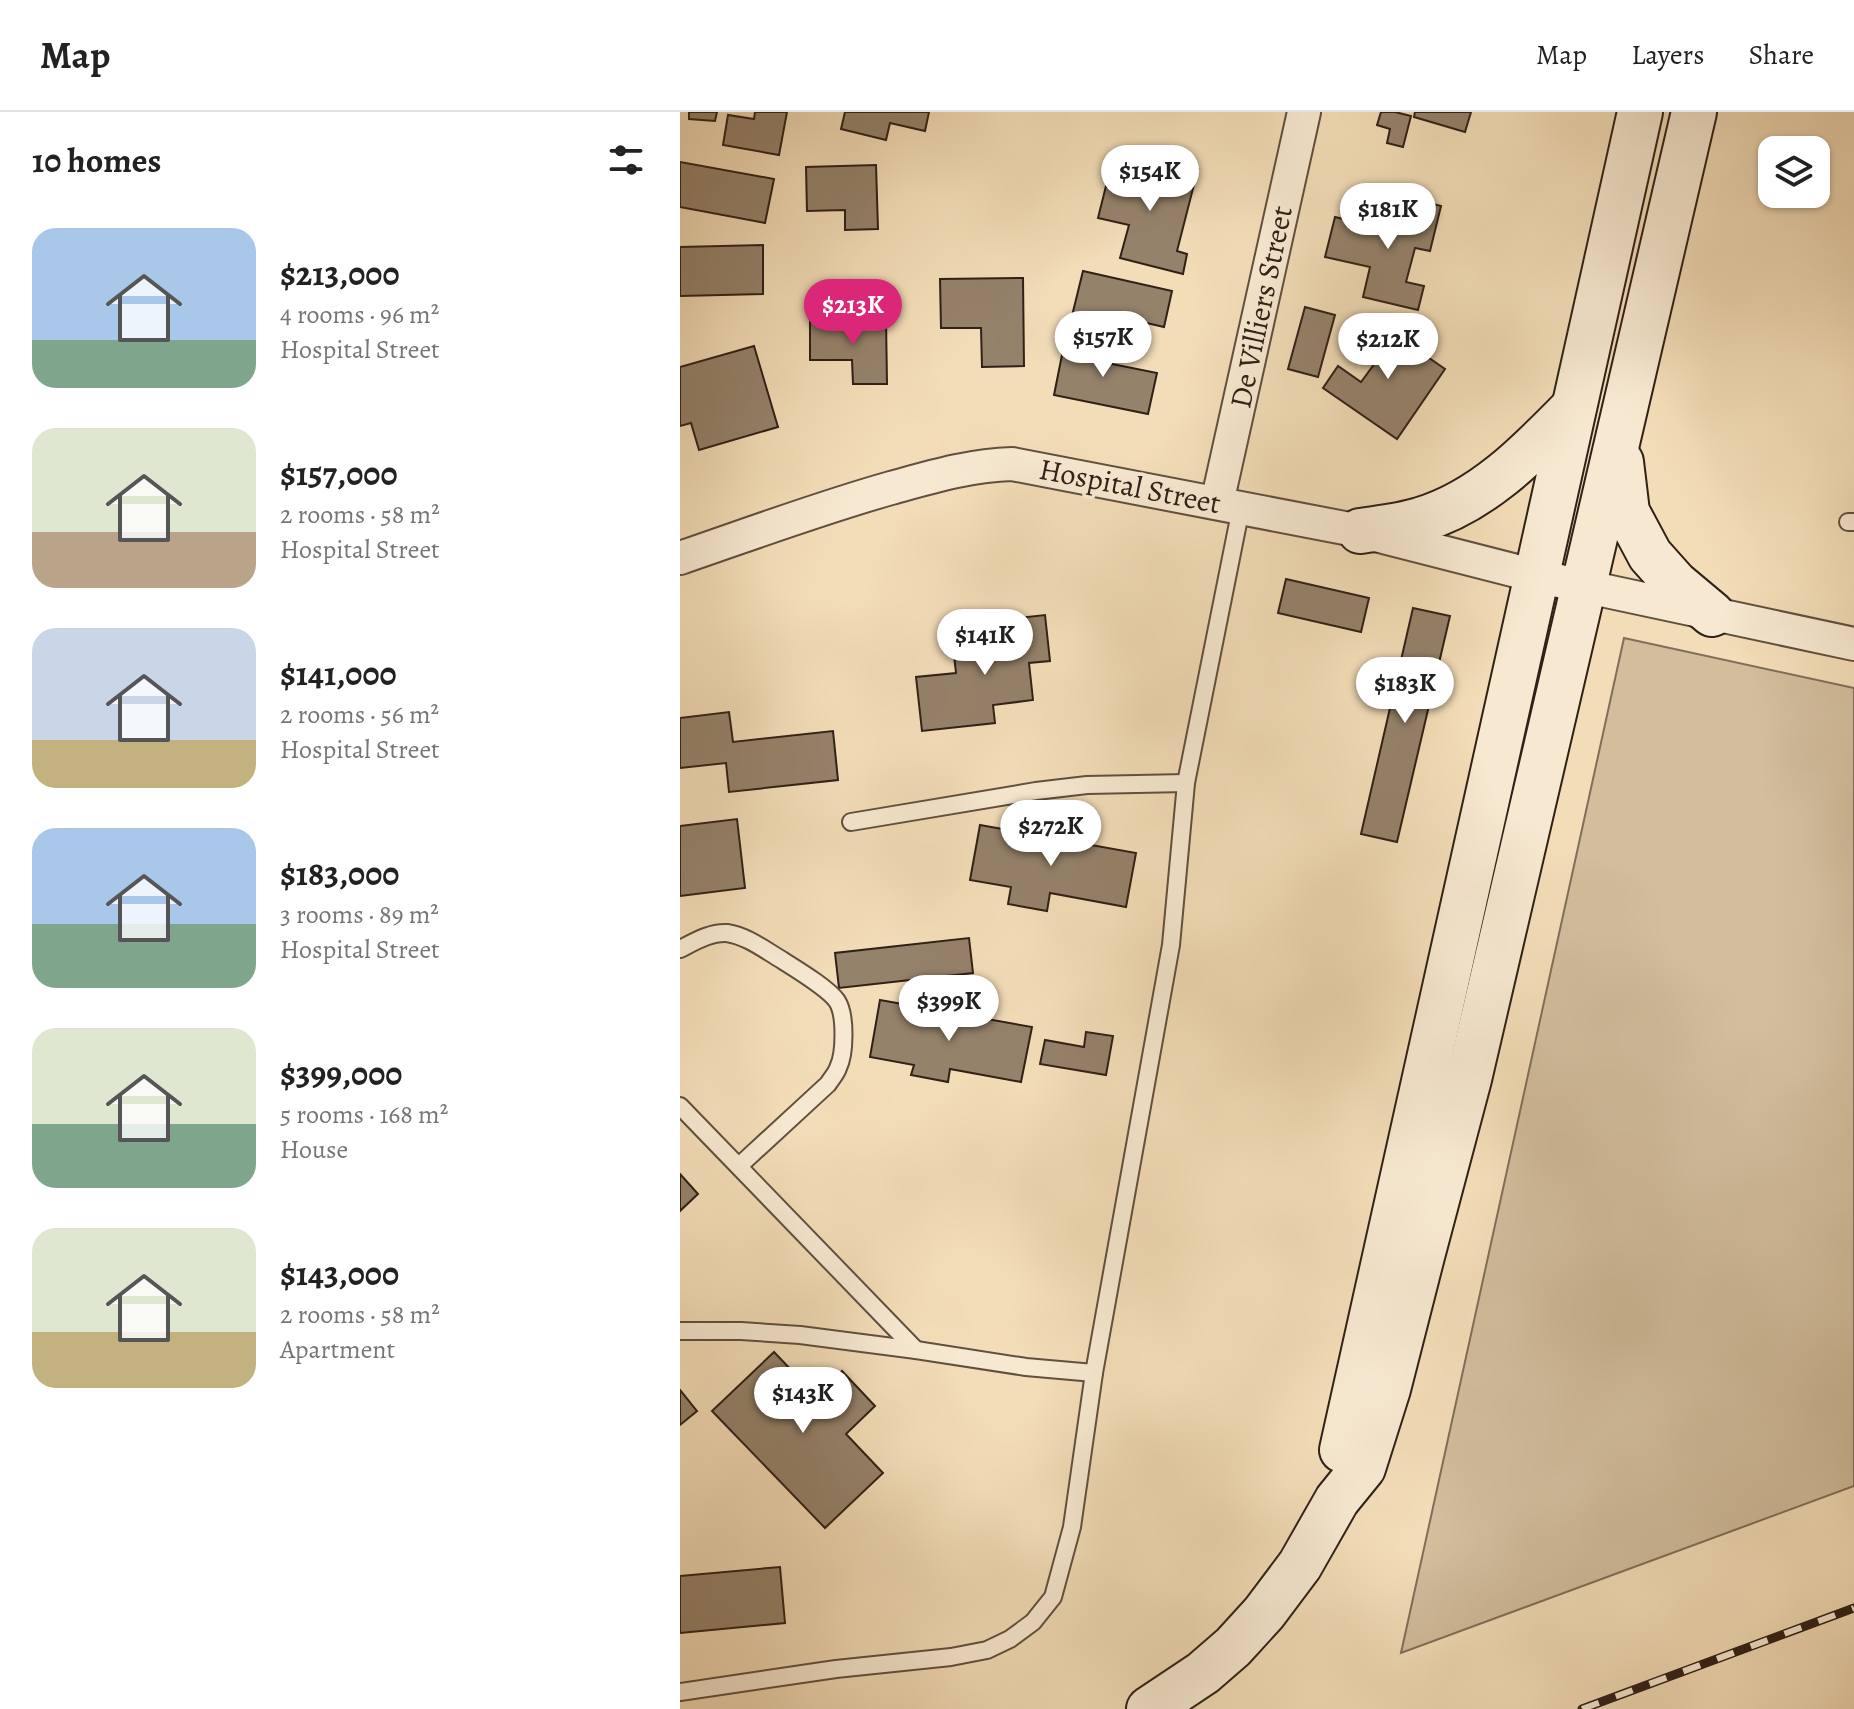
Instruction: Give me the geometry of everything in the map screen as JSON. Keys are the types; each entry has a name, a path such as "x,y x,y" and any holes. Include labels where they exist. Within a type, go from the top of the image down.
{"main road":[{"path":"1337,1500 1339,1463 1640,112"},
{"path":"1149,1709 1203,1673 1254,1624 1300,1565 1337,1500 1363,1468 1388,1389 1469,1079 1694,112"},
{"path":"1360,531 1420,520 1454,507 1511,468 1573,408"},
{"path":"1619,435 1627,512 1650,555 1675,583 1712,614"}],"street":[{"name":"De Villiers Street","path":"1229,506 1304,112"},
{"name":"Hospital Street","path":"680,558 933,476 986,465 1012,464 1360,531 1536,576 1854,644"}],"lane":[{"path":"680,1692 987,1650 1010,1639 1033,1622 1053,1597 1072,1527 1094,1373 1171,945 1186,783 1229,506"},
{"path":"851,822 974,800 1087,785 1186,783"},
{"path":"680,949 710,935 724,933 741,936 822,988 837,1001 841,1012 844,1046 839,1067 828,1084 739,1166"},
{"path":"680,959 696,941"},
{"path":"680,1106 916,1350"},
{"path":"680,1331 800,1335 1026,1367 1094,1373"}],"shaded area":[{"path":"1624,638 1854,688 1854,1486 1401,1653"}],"building":[{"path":"689,112 717,112 715,121 689,119"},
{"path":"755,112 787,112 779,155 723,145 728,115 754,119"},
{"path":"845,112 929,112 925,131 890,123 886,140 841,129"},
{"path":"1381,112 1411,116 1403,147 1387,143 1390,129 1377,125"},
{"path":"1415,112 1471,112 1465,132 1414,117"},
{"path":"680,162 774,179 765,223 680,207"},
{"path":"1112,162 1172,177 1175,163 1198,169 1177,251 1187,254 1183,274 1120,258 1129,225 1098,218"},
{"path":"876,165 878,229 845,230 845,210 807,211 806,167"},
{"path":"1402,196 1441,206 1430,251 1415,248 1406,282 1424,286 1418,310 1363,297 1370,267 1325,257 1335,217 1394,231"},
{"path":"763,245 763,294 680,296 680,247"},
{"path":"1083,271 1172,291 1164,327 1116,316 1112,338 1069,328"},
{"path":"1023,278 1024,366 982,367 981,328 941,328 940,279"},
{"path":"1305,307 1335,315 1318,377 1288,369"},
{"path":"1370,317 1445,369 1397,439 1323,388 1338,366 1361,382 1383,352 1358,334"},
{"path":"886,319 887,384 853,384 852,360 810,360 810,320"},
{"path":"1065,340 1115,351 1112,364 1157,373 1148,414 1054,395"},
{"path":"754,346 778,427 699,450 691,423 680,426 680,367"},
{"path":"1286,579 1369,598 1361,632 1278,613"},
{"path":"1413,608 1450,616 1397,842 1361,834"},
{"path":"1045,615 1050,661 1029,663 1033,700 993,705 995,723 922,731 916,677 956,673 954,655 995,650 992,621"},
{"path":"729,712 733,742 833,731 838,780 729,792 726,763 680,768 680,718"},
{"path":"737,819 745,888 680,896 680,826"},
{"path":"980,825 1136,853 1126,907 1050,893 1047,911 1008,904 1011,887 970,880"},
{"path":"969,938 973,973 839,988 835,953"},
{"path":"880,1000 1032,1027 1021,1082 950,1069 948,1082 911,1075 914,1065 870,1057"},
{"path":"1086,1032 1113,1036 1106,1075 1040,1064 1045,1040 1084,1047"},
{"path":"680,1174 698,1194 680,1211"},
{"path":"774,1352 816,1396 842,1371 875,1406 846,1434 883,1473 825,1528 712,1411"},
{"path":"680,1390 697,1411 680,1425"},
{"path":"780,1567 785,1623 680,1633 680,1576"}],"railway":[{"path":"1582,1709 1854,1608"}]}
